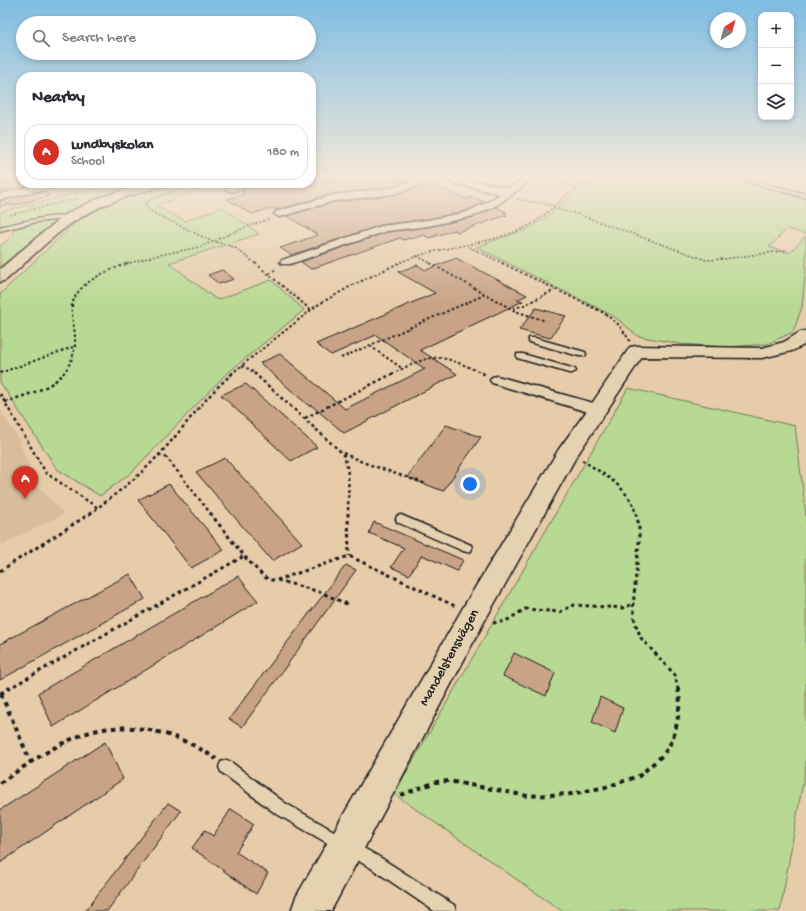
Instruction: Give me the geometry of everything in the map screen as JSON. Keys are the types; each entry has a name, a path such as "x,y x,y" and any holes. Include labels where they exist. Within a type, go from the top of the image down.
{"street":[{"path":"0,277 69,220"},
{"path":"286,262 385,228 444,220"},
{"path":"636,351 684,351 738,354 762,353 782,349 799,342 806,336"},
{"name":"Mandelstensvägen","path":"310,911 474,614 567,454 598,410 636,351"},
{"path":"497,380 598,410"}],"lane":[{"path":"0,229 41,220"},
{"path":"532,340 582,354"},
{"path":"520,356 572,371"},
{"path":"401,519 467,548"},
{"path":"226,767 280,808 376,863 448,911"}],"path":[{"path":"168,220 213,241 234,247 275,279 310,310"},
{"path":"5,402 33,392 58,378 63,374 75,357 77,346 71,313 72,303 76,296 88,283 120,268 164,254 200,246 266,220"},
{"path":"0,570 98,508 117,493 159,455 216,387 310,310 351,286 394,265 417,256 468,246 494,239 526,227 540,220"},
{"path":"592,220 706,260 720,261 752,254 776,254 788,250"},
{"path":"468,246 612,319 625,331 636,351"},
{"path":"417,256 484,295 512,308 521,314 546,321"},
{"path":"512,308 522,306 556,290"},
{"path":"341,358 484,295"},
{"path":"0,373 77,346"},
{"path":"370,346 403,369"},
{"path":"305,418 403,369 421,361 433,358 444,358 497,380"},
{"path":"242,366 249,369 342,453 362,462 426,484"},
{"path":"0,394 46,473 98,508"},
{"path":"342,453 347,468 349,556"},
{"path":"400,796 436,782 449,781 528,796 571,794 606,787 639,776 664,754 672,741 677,723 680,702 675,675 641,638 635,622 634,603 640,541 639,526 635,510 627,495 615,482 586,462 567,454"},
{"path":"159,455 167,458 244,556 262,575 269,580 276,580 320,592 349,605"},
{"path":"31,763 1,694 244,556"},
{"path":"276,580 349,556 492,623 506,621 525,609 560,612 574,605 624,608 634,603"},
{"path":"0,783 31,763 81,735 117,728 170,734 190,741 226,767"}],"shaded area":[{"path":"0,410 18,438 35,483 64,514 0,546"}],"green space":[{"path":"0,220 58,220 0,267 0,246 11,236 14,228 9,225 0,225"},
{"path":"80,220 182,220 185,221 189,220 239,220 259,234 169,263 217,300 271,280 304,310 224,376 131,473 100,496 57,469 0,382 0,294"},
{"path":"543,220 806,220 806,234 787,229 769,247 789,253 806,236 806,268 802,307 793,332 767,344 728,347 680,344 638,336 615,317 476,247 527,229"},
{"path":"628,388 795,426 806,516 806,765 780,911 562,911 394,794"}],"building":[{"path":"293,220 424,220 381,225 291,255 280,248 318,235"},
{"path":"462,220 494,220 458,232 454,230 429,238 424,235 404,240 400,238 311,269 301,262 387,232 428,227"},
{"path":"456,258 527,295 517,300 523,301 420,350 457,374 344,433 311,405 309,406 260,363 280,354 345,409 425,369 376,335 331,355 316,344 435,293 398,272 417,265 426,270"},
{"path":"222,270 234,279 219,284 208,275"},
{"path":"536,308 566,316 550,338 519,330"},
{"path":"246,384 317,447 291,461 221,395"},
{"path":"446,425 481,437 443,491 407,477"},
{"path":"225,458 302,543 272,561 196,472"},
{"path":"169,484 224,550 191,568 138,500"},
{"path":"374,522 463,560 457,571 422,555 409,575 391,567 404,548 369,533"},
{"path":"346,565 356,570 242,727 229,719"},
{"path":"130,574 145,599 0,680 0,644"},
{"path":"238,576 258,601 53,727 38,693"},
{"path":"514,653 555,673 546,696 503,676"},
{"path":"600,697 623,708 615,733 592,722"},
{"path":"105,742 123,779 0,863 0,810"},
{"path":"168,803 181,811 107,911 85,911"},
{"path":"231,809 254,824 236,852 268,873 256,894 192,848 205,830 213,836"}],"place":[{"name":"Lundbyskolan","path":"25,499"}]}
